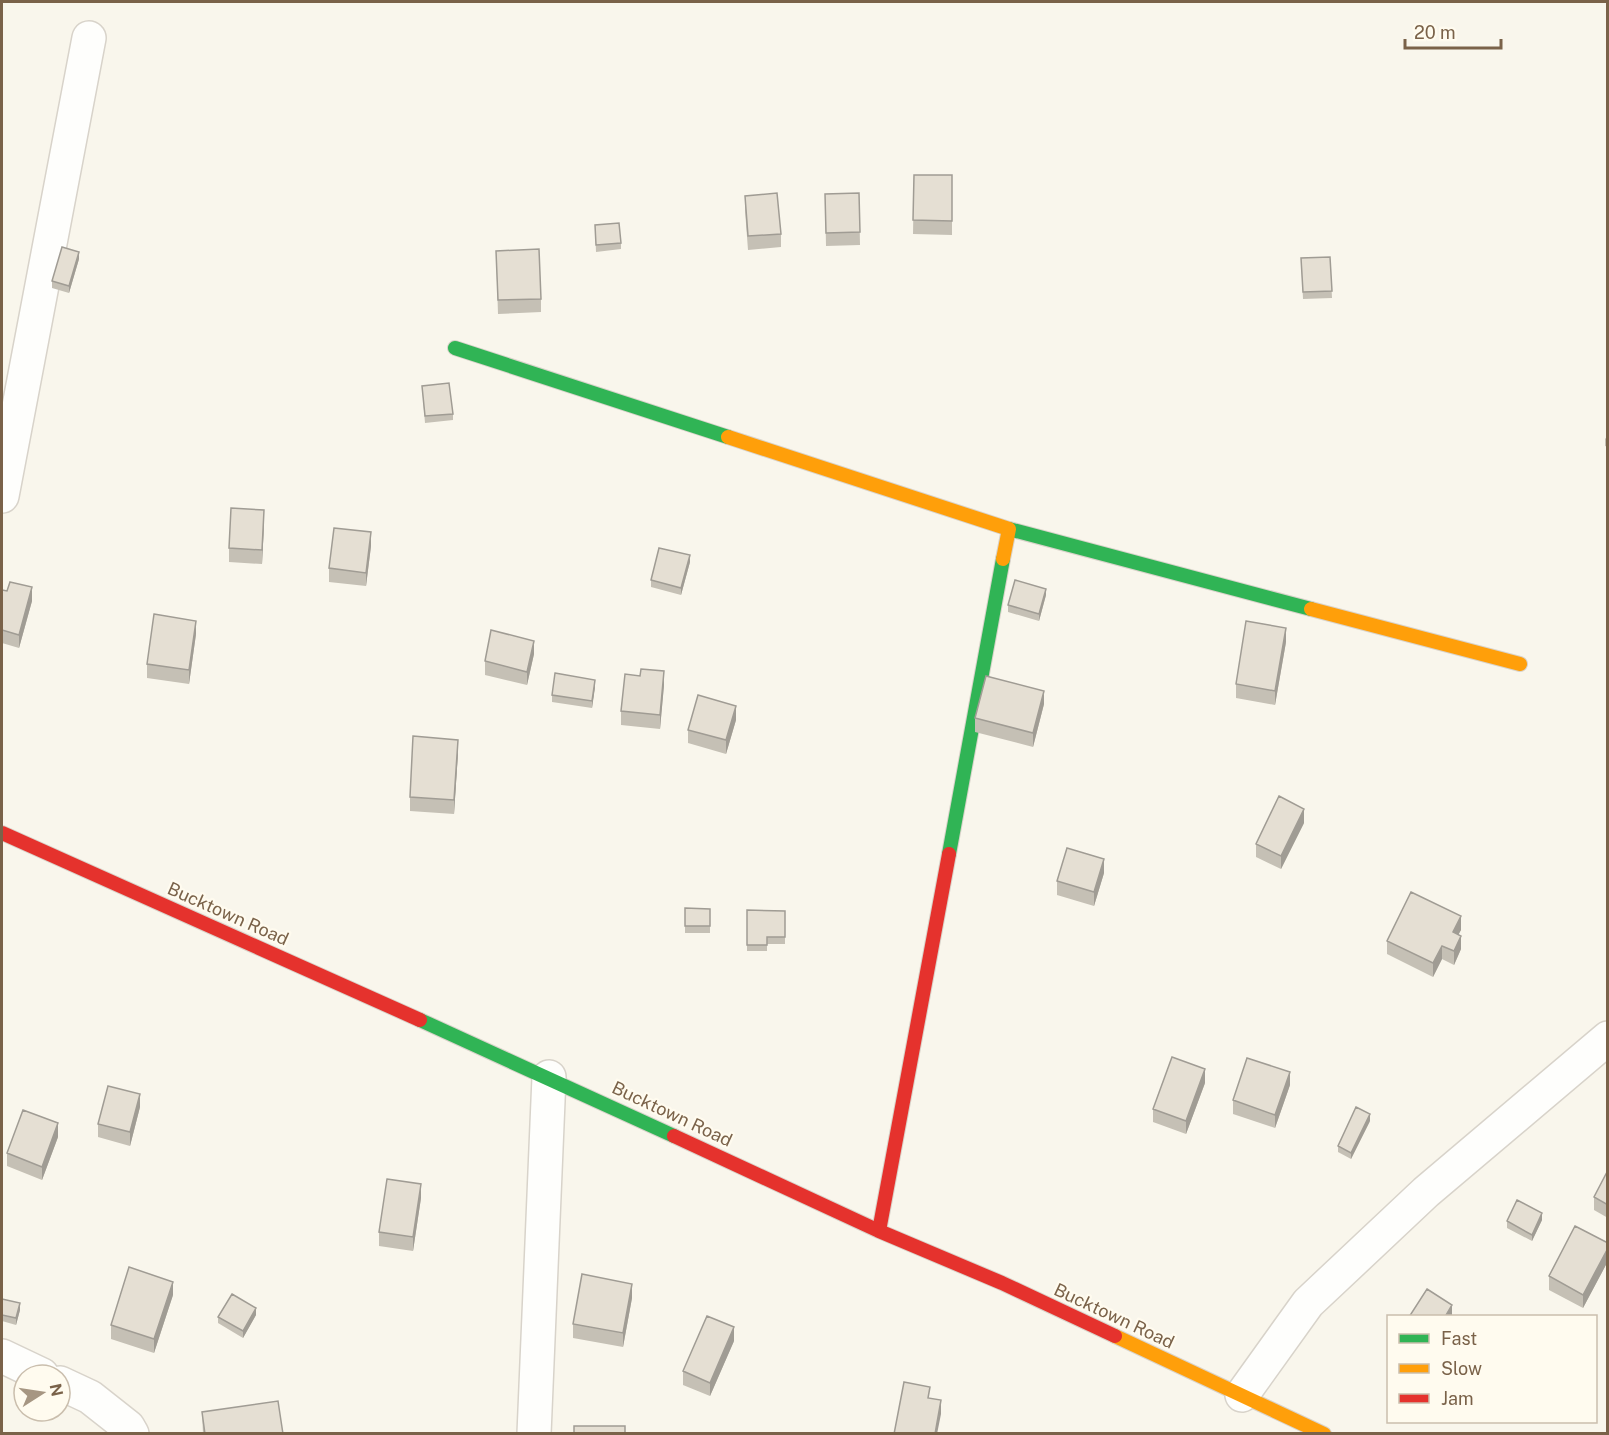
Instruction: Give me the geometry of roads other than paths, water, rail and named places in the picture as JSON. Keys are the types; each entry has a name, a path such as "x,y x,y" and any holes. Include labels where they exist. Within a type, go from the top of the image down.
{"street":[{"path":"2,496 89,38"},
{"path":"455,348 1009,529 1520,664"},
{"path":"879,1231 1009,529"},
{"name":"Bucktown Road","path":"2,833 549,1077 879,1231 1002,1283 1324,1434"},
{"path":"1242,1395 1308,1303 1426,1192 1608,1038"},
{"path":"534,1434 549,1077"},
{"path":"2,1356 17,1363"},
{"path":"72,1389 90,1397 128,1427 132,1434"}]}
